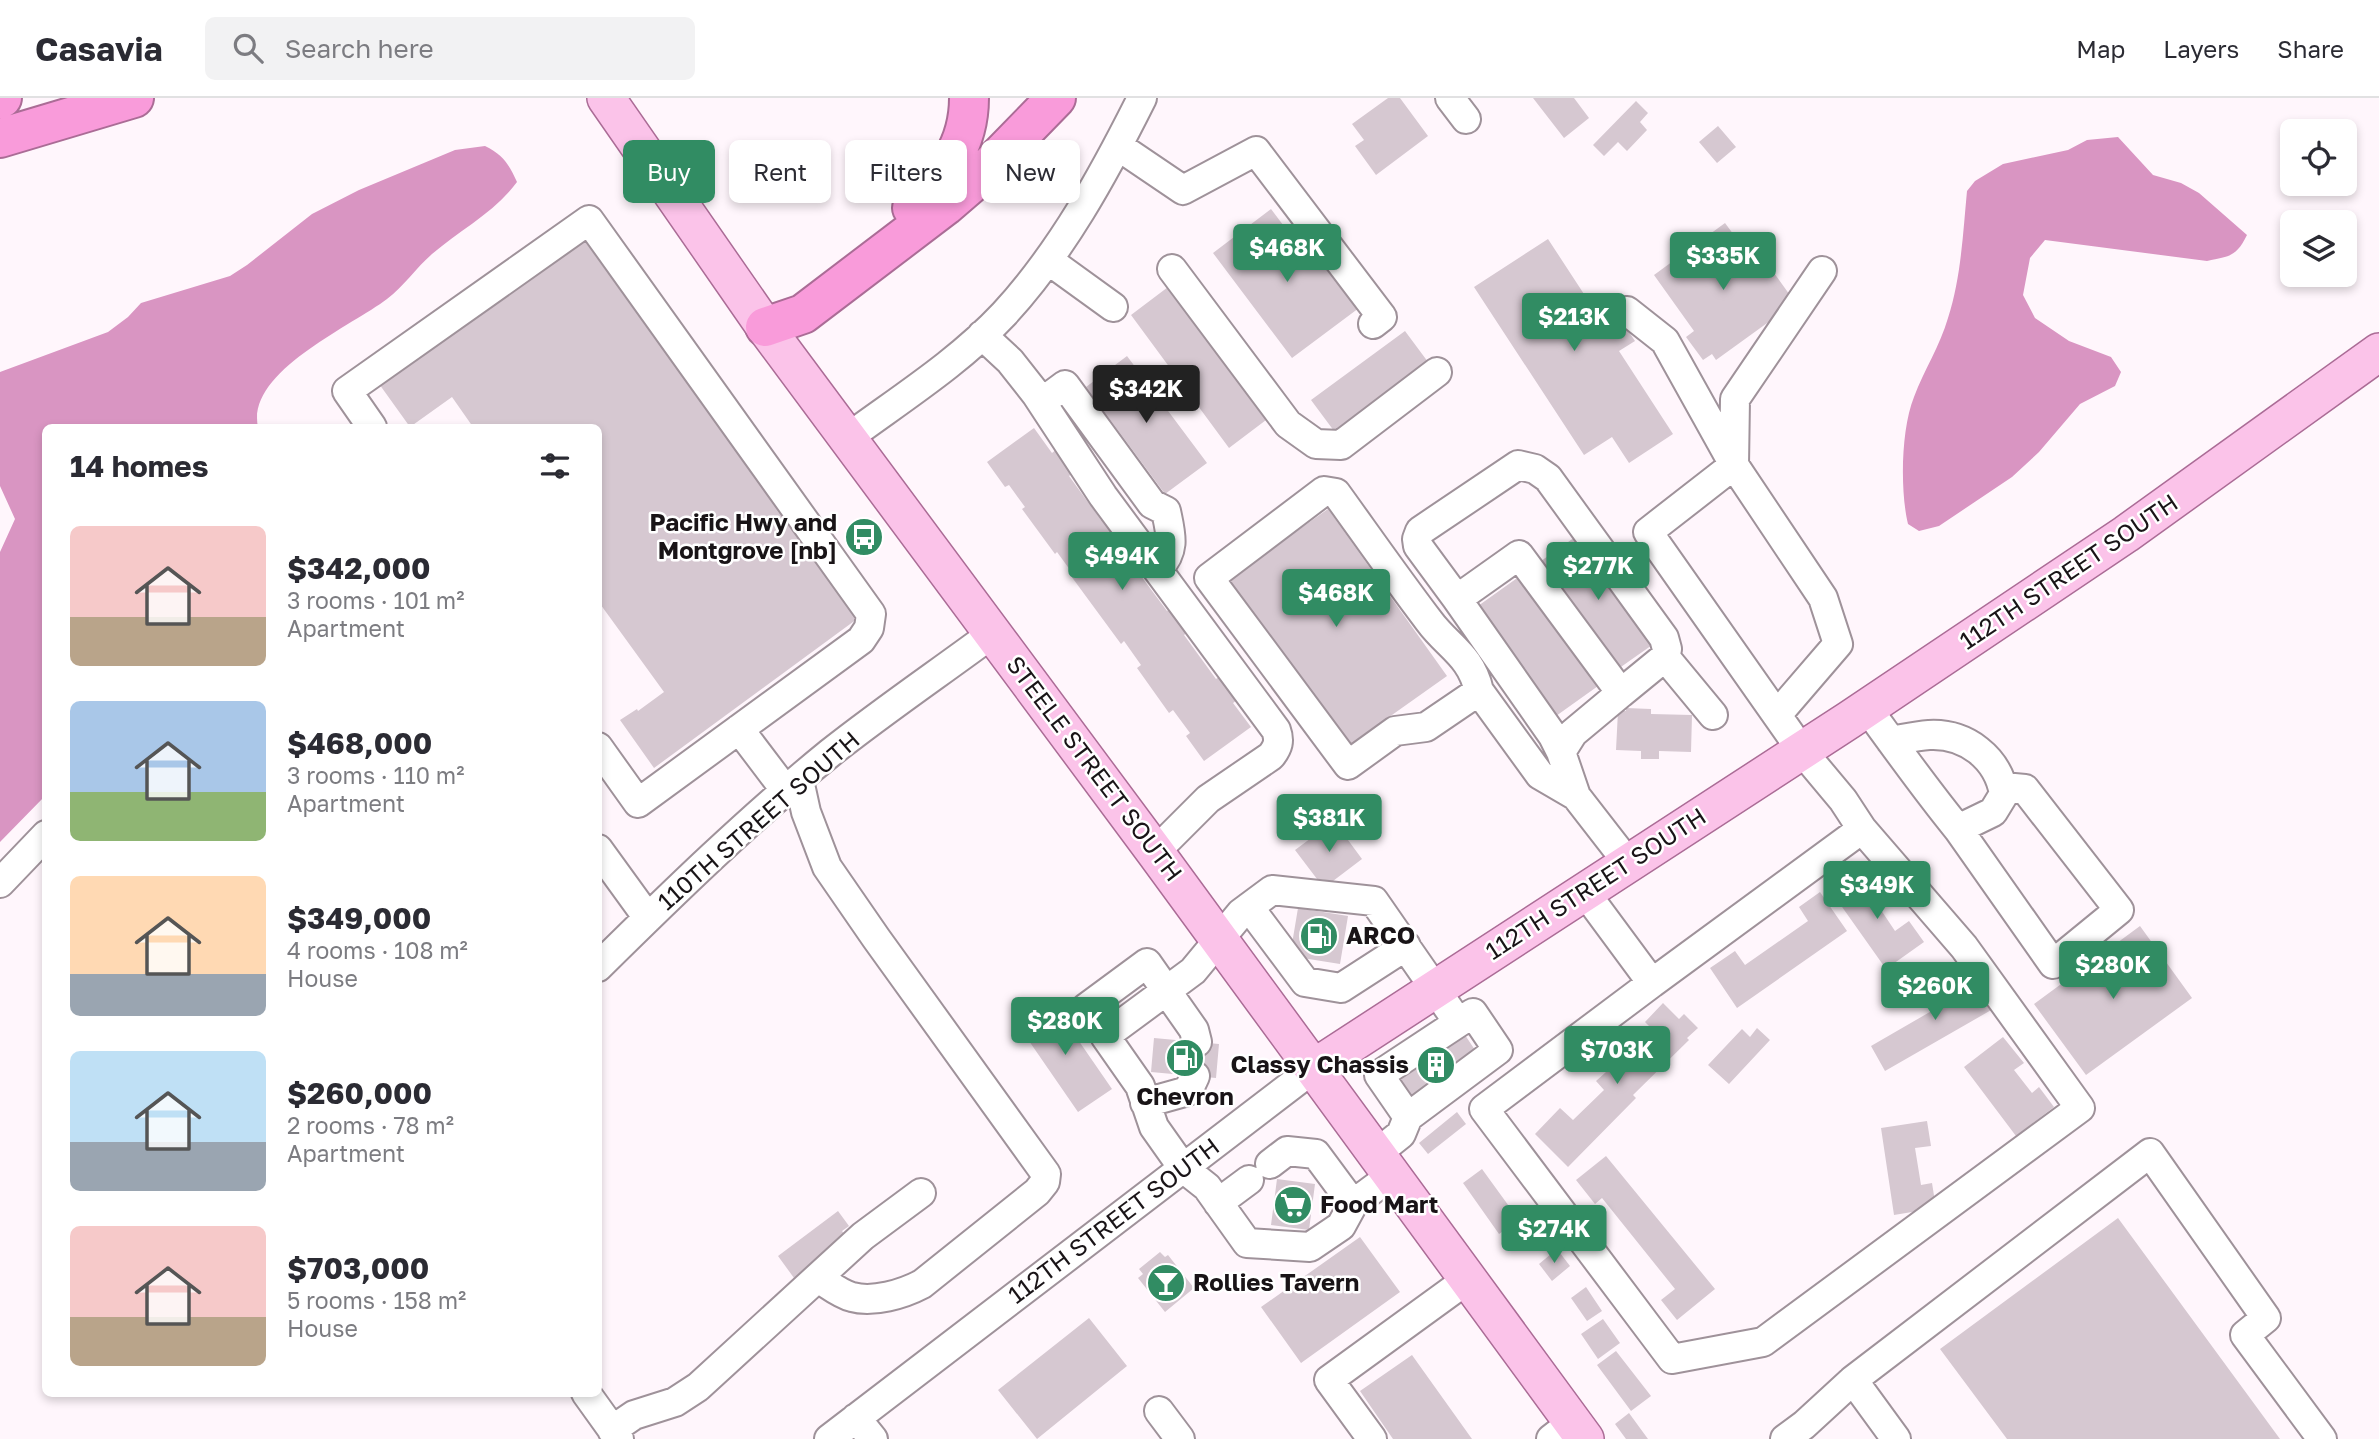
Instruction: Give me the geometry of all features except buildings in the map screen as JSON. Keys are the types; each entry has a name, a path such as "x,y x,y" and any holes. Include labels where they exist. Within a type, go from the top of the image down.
{"highway":[{"path":"0,138 134,98"},
{"path":"765,327 786,295 909,210 926,193 946,170 961,143 967,129 968,98"},
{"path":"765,327 803,314 945,206 981,175 1056,98"}],"main road":[{"name":"STEELE STREET SOUTH","path":"606,98 765,327 1220,939 1468,1279 1570,1433"},
{"name":"112TH STREET SOUTH","path":"1314,1068 1802,751 2126,534 2379,352"}],"street":[{"path":"849,437 942,369 982,335 1037,276 1072,225 1118,146 1142,98"},
{"path":"1118,146 1184,190 1256,151 1382,317 1373,324"},
{"path":"370,424 347,391 589,220 872,614 869,628 861,640 638,803 602,753"},
{"path":"1048,260 1113,307"},
{"path":"1172,269 1288,424 1316,444 1341,445 1437,372"},
{"path":"1734,465 1735,399 1822,271"},
{"path":"1627,311 1665,341 1734,465 1824,598 1838,644 1777,715"},
{"path":"982,335 1010,362 1042,402 1103,495 1270,721 1279,739 1277,749 1271,756 1208,799 1155,852"},
{"path":"1042,402 1065,385 1152,504 1166,511 1172,536 1168,558 1158,569"},
{"path":"1561,752 1573,733 1665,657 1667,649 1664,638 1548,478 1535,469 1518,465 1420,531 1416,539 1418,546 1553,736 1576,796 1628,863"},
{"path":"1734,465 1648,531 1802,751 1843,800 1862,829 1964,947 2080,1108 1763,1342 1672,1359 1484,1109 1862,829"},
{"path":"1479,691 1426,727 1395,731 1348,765 1209,578 1324,491 1336,493 1432,625 1459,651 1476,677 1479,691 1540,775 1576,796"},
{"path":"1457,599 1519,555 1620,693"},
{"name":"110TH STREET SOUTH","path":"602,963 831,752 993,633"},
{"path":"1665,657 1713,715"},
{"path":"1867,708 1958,829 2053,964 2119,910 2025,789 2003,787"},
{"path":"739,729 792,786 806,812 827,867 1046,1174 1045,1182 1037,1192 922,1284 905,1294 891,1297 852,1297 818,1278"},
{"path":"1891,741 1932,735 1962,741 1989,758 2001,776 2004,794 1993,812 1958,829"},
{"path":"0,883 42,839"},
{"path":"602,855 648,918"},
{"path":"1092,1017 1193,971 1241,913 1272,890 1374,901 1458,1022"},
{"path":"1584,891 1652,983"},
{"path":"1249,907 1305,982 1341,988 1406,946"},
{"path":"1163,985 1194,1030 1196,1042"},
{"path":"1163,985 1105,1036 1140,1086 1154,1127 1183,1168 1207,1188 1247,1242 1310,1247 1341,1226 1353,1204 1384,1164 1408,1117 1498,1050 1472,1013 1379,1075 1408,1117"},
{"name":"112TH STREET SOUTH","path":"829,1439 864,1429 1183,1168 1314,1068"},
{"path":"1145,1103 1188,1091 1195,1076"},
{"path":"1218,1203 1287,1151 1316,1154 1353,1204"},
{"path":"1785,1439 1853,1380 2150,1153 2266,1318 2245,1335 2322,1439"},
{"path":"589,1397 616,1434 634,1415 675,1402 698,1387 863,1236 921,1193"},
{"path":"1372,1439 1329,1380 1468,1279"},
{"path":"1853,1380 1896,1439"},
{"path":"1158,1411 1180,1439"}],"shaded area":[{"path":"2118,137 2153,175 2181,183 2199,193 2247,235 2236,252 2207,261 2045,240 2030,258 2023,295 2035,318 2069,341 2111,357 2121,372 2115,386 2080,404 2039,452 2012,477 1939,526 1919,531 1908,524 1905,510 1903,460 1906,426 1914,397 1941,338 1952,303 1961,255 1967,191 1975,181 2003,164 2068,150 2087,140"},
{"path":"485,146 505,161 517,182 488,212 432,254 387,299 327,337 284,370 268,388 259,407 258,424 42,424 42,799 0,842 0,552 15,519 0,486 0,372 108,332 141,303 230,276 312,214 359,190 455,150"}],"place":[{"name":"Pacific Hwy and Montgrove [nb]","path":"864,537"},
{"name":"ARCO","path":"1319,936"},
{"name":"Chevron","path":"1185,1058"},
{"name":"Classy Chassis","path":"1436,1065"},
{"name":"Food Mart","path":"1293,1205"},
{"name":"Rollies Tavern","path":"1166,1283"}]}
